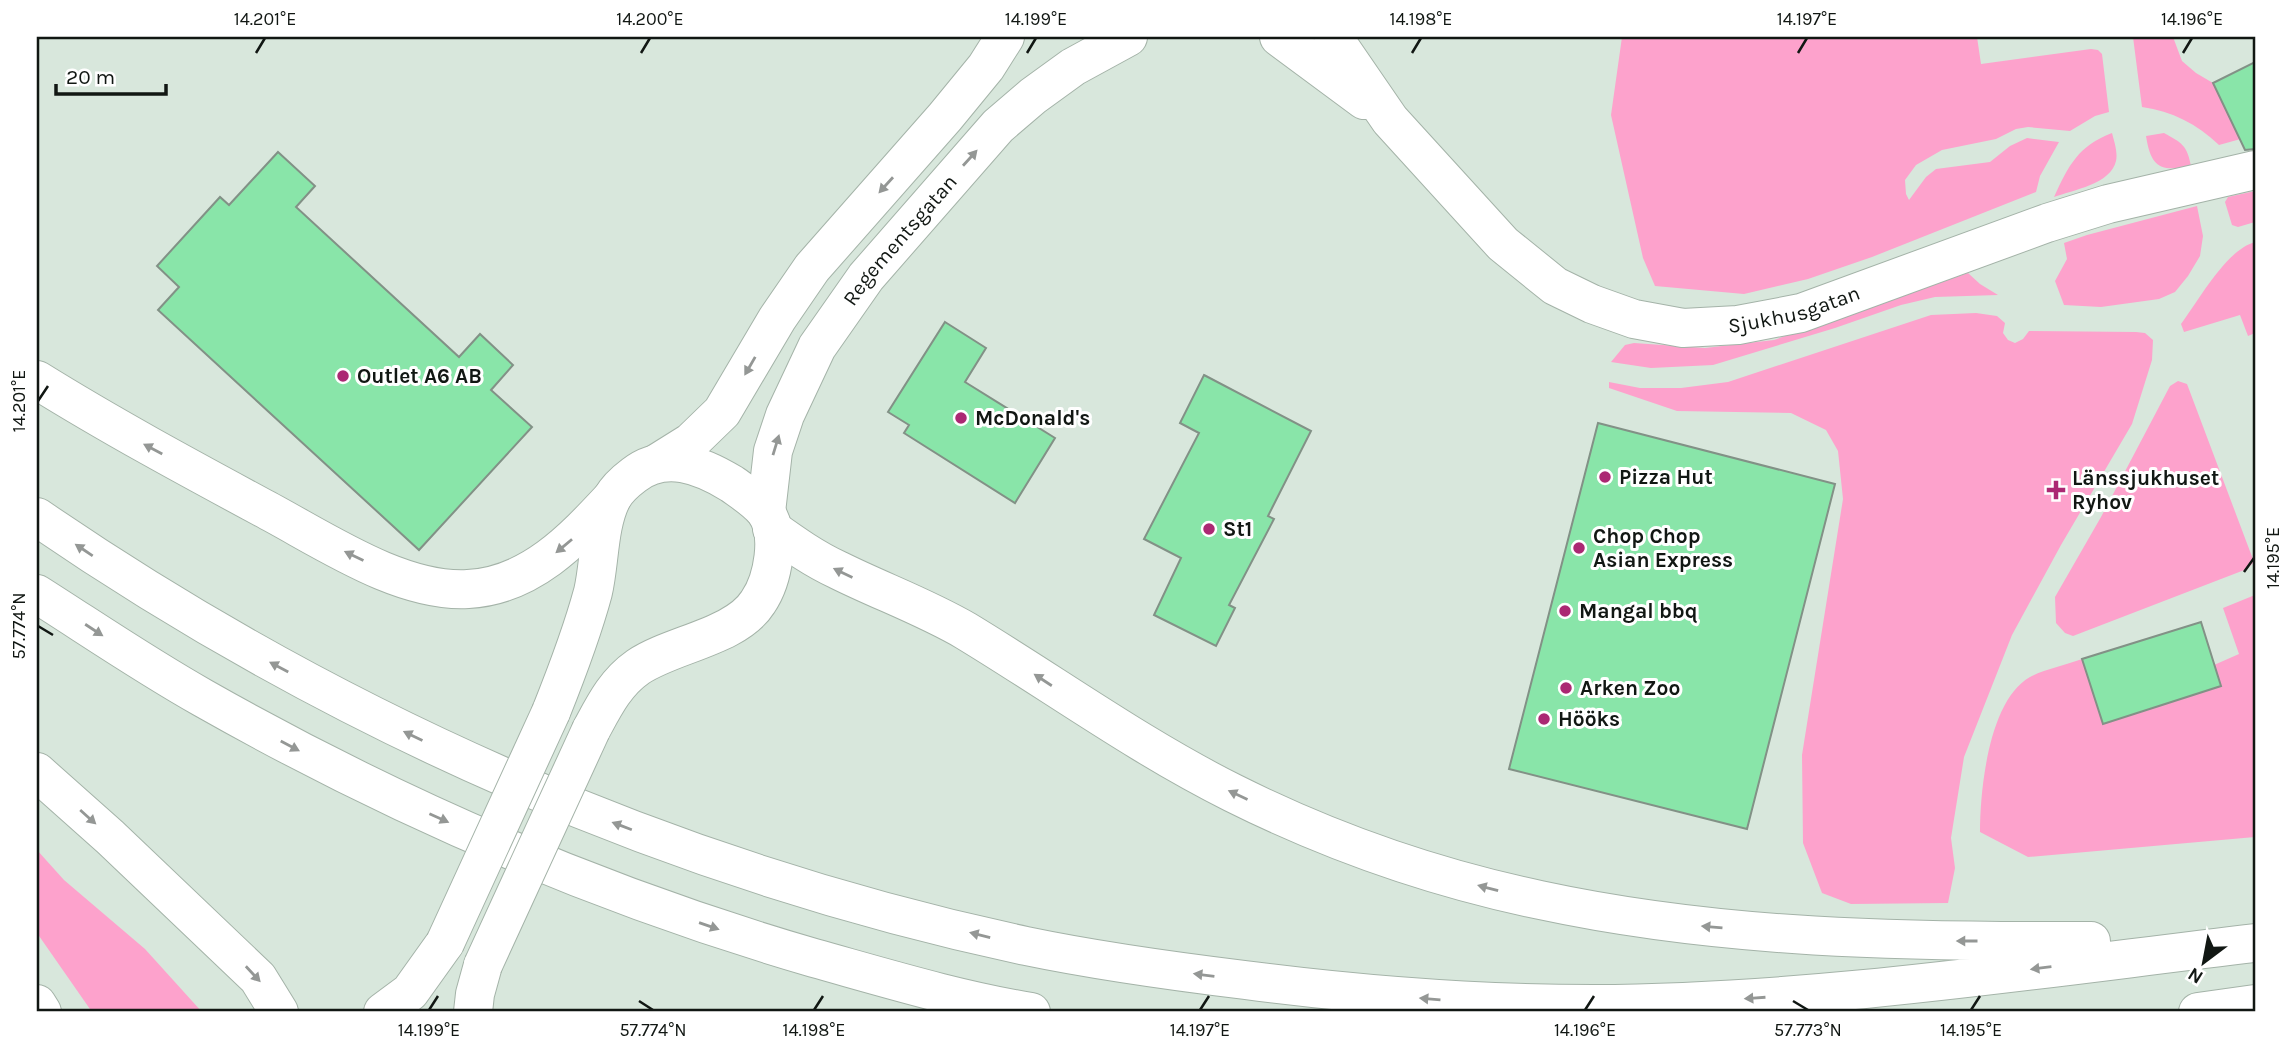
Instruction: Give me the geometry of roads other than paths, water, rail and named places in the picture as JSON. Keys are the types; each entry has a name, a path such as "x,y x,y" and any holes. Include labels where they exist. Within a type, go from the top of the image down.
{"main road":[{"path":"37,380 140,442 353,556 414,582 442,588 469,589 496,585 524,574 551,557 578,535 625,482 644,467 691,442 722,412 777,319 812,268 945,117 986,67 1005,37"},
{"name":"Regementsgatan","path":"473,1012 483,965 591,730 614,689 639,667 736,625 758,603 770,576 775,554 769,521 773,451 800,381 817,348 866,277 998,126 1073,67 1128,37"},
{"name":"Sjukhusgatan","path":"1279,37 1390,120"},
{"name":"Sjukhusgatan","path":"1333,37 1390,120 1503,244 1555,286 1592,304 1634,319 1683,328 1738,326 1801,313 2047,223 2108,204 2255,170"},
{"path":"659,461 687,463 717,475 747,494 769,521 806,553 835,569 923,608 963,630 1178,764 1236,794 1353,844 1424,869 1541,901 1606,913 1692,925 1780,933 1933,940 2255,942"},
{"path":"383,1012 410,992 445,943 551,712 580,639 594,589 603,529 612,498"},
{"path":"37,517 187,615 272,664 445,752 534,791 686,850 805,889 892,914 1027,946 1153,969 1318,990 1462,1001 1593,1004 1710,1001 1824,993 2255,942"},
{"path":"37,594 201,697 290,746 376,790 554,869 733,934 861,971 1001,1007 1031,1012"},
{"path":"37,772 110,837 258,978 279,1012"},
{"path":"37,1003 42,1012"},
{"path":"2198,1012 2255,1004"}],"place":[{"name":"Outlet A6 AB","path":"343,376"},
{"name":"McDonald's","path":"961,418"},
{"name":"Pizza Hut","path":"1605,477"},
{"name":"Länssjukhuset Ryhov","path":"2056,490"},
{"name":"St1","path":"1209,529"},
{"name":"Chop Chop Asian Express","path":"1579,548"},
{"name":"Mangal bbq","path":"1565,611"},
{"name":"Arken Zoo","path":"1566,688"},
{"name":"Hööks","path":"1544,719"}]}
